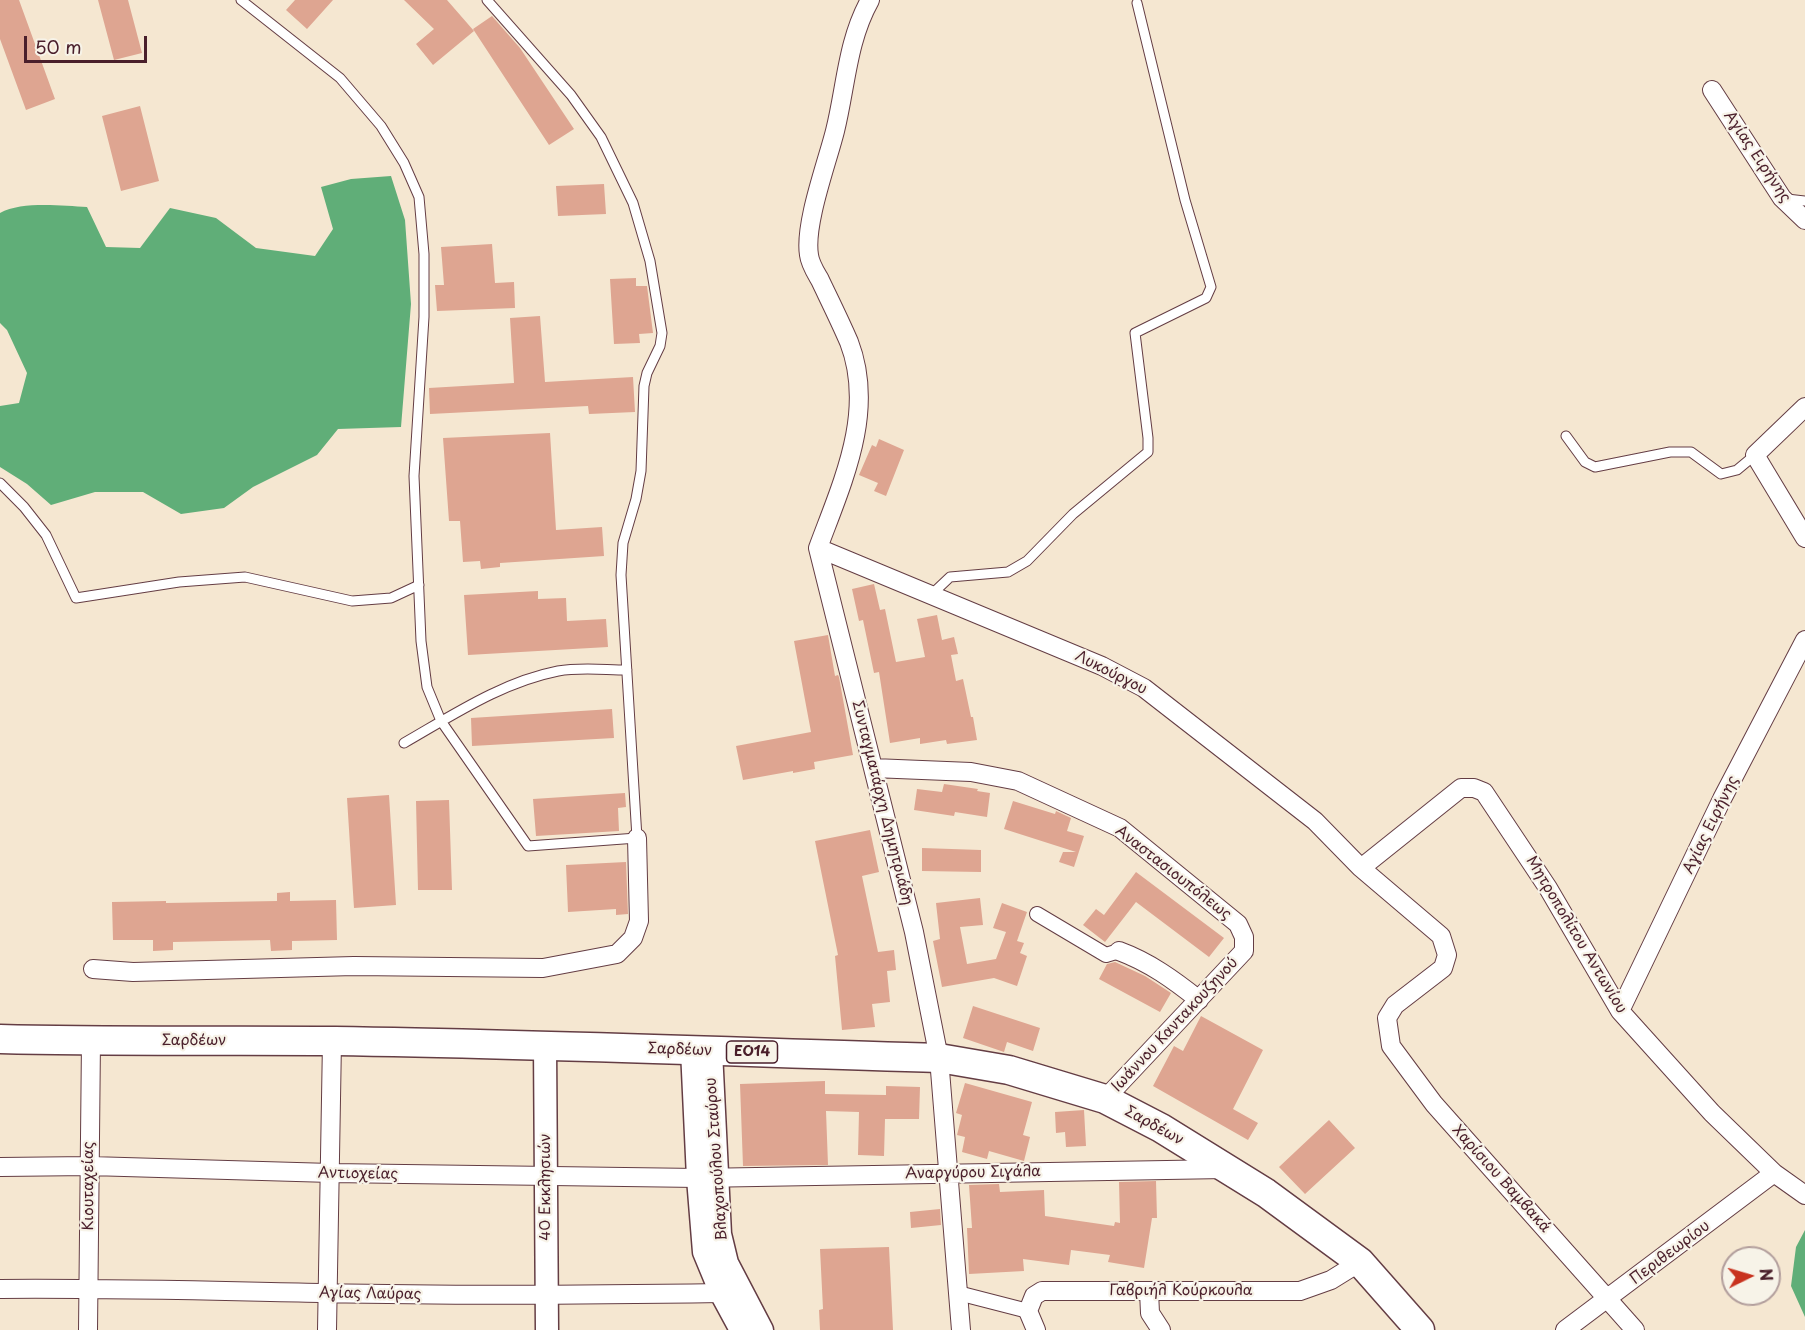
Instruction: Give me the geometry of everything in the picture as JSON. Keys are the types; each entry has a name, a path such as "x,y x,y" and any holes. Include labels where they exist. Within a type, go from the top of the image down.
{"main road":[{"name":"Σαρδέων","path":"0,1039 545,1045 939,1058 1009,1070 1105,1099 1161,1128 1230,1169 1360,1262 1420,1330"}],"street":[{"path":"818,548 856,439 860,393 858,369 849,344 809,256 809,233 822,175 836,130 846,66 862,14 870,0"},
{"name":"Αγίας Ειρήνης","path":"1712,90 1782,198 1805,220"},
{"path":"1805,407 1755,455 1805,538"},
{"name":"Λυκούργου","path":"818,548 1102,666 1144,688 1315,821 1361,868 1440,936 1447,955 1443,968 1395,1005 1387,1018"},
{"name":"Συνταγματάρχη Δημητριάδη","path":"818,548 914,932 939,1058 961,1330"},
{"name":"Αγίας Ειρήνης","path":"1620,1011 1722,799 1805,640"},
{"name":"Αναστασιουπόλεως","path":"873,768 971,772 1018,781 1120,828 1238,924 1244,937 1244,951"},
{"name":"Μητροπολίτου Αντωνίου","path":"1361,868 1461,788 1474,788 1484,792 1548,888 1620,1011 1712,1113 1774,1173 1805,1195"},
{"path":"93,969 133,972 354,966 543,968 617,954 633,938 639,921 637,838"},
{"path":"1038,914 1106,955 1119,951 1144,962 1175,981 1199,1000"},
{"name":"Ιωάννου Καντακουζηνού","path":"1105,1099 1244,951"},
{"name":"Χαρίσιου Βαμβακά","path":"1387,1018 1391,1046 1434,1104 1635,1330"},
{"name":"Κιουταχείας","path":"88,1330 91,1041"},
{"path":"327,1330 332,1041"},
{"name":"40 Εκκλησιών","path":"545,1045 547,1330"},
{"name":"Βλαχοπούλου Σταύρου","path":"701,1050 707,1177 704,1252 729,1289 762,1330"},
{"name":"Αντιοχείας","path":"0,1167 90,1166 331,1173 707,1177"},
{"name":"Αναργύρου Σιγάλα","path":"707,1177 1230,1169"},
{"name":"Περιθεωρίου","path":"1565,1330 1774,1173"},
{"name":"Γαβριήλ Κούρκουλα","path":"1028,1311 1034,1296 1042,1291 1054,1289 1300,1291 1331,1280 1360,1262"},
{"name":"Αγίας Λαύρας","path":"0,1289 89,1288 547,1295 729,1289"},
{"name":"Βλαχοπούλου Σταύρου","path":"729,1289 741,1330"},
{"path":"1149,1291 1150,1313 1161,1330"},
{"path":"958,1293 1028,1311 1036,1330"}],"lane":[{"path":"242,0 340,78 381,126 404,163 419,197 424,254 424,317 414,476 421,641 427,687 441,722 528,846 637,838 621,575 623,543 636,499 641,471 644,386 647,373 660,346 662,333 650,261 633,203 601,137 571,95 487,0"},
{"path":"931,595 951,577 1008,572 1027,561 1073,514 1148,452 1149,438 1135,333 1206,298 1211,287 1185,200 1137,3"},
{"path":"1782,198 1805,201"},
{"path":"1566,436 1585,462 1594,467 1670,452 1690,452 1721,474 1737,470 1755,455"},
{"path":"0,483 24,507 46,535 76,598 179,582 245,577 352,601 391,598 419,585"},
{"path":"404,743 485,697 525,679 560,671 627,670"}],"green space":[{"path":"391,176 405,220 411,304 401,427 338,429 317,455 253,487 224,508 181,514 143,492 95,492 51,505 27,484 0,467 0,406 19,403 27,373 7,330 0,323 0,213 9,209 31,206 87,207 106,247 140,248 170,208 216,218 256,248 315,256 333,229 321,187 351,179"},
{"path":"1805,1230 1805,1317 1791,1286 1796,1247"}],"building":[{"path":"0,0 19,0 55,99 26,110 0,39"},
{"path":"98,0 128,0 142,53 114,60"},
{"path":"295,0 333,0 307,29 286,10"},
{"path":"404,0 447,0 474,31 433,65 416,44 434,29"},
{"path":"492,16 520,48 574,129 549,145 473,29"},
{"path":"140,106 159,181 121,191 102,116"},
{"path":"604,184 606,214 558,216 556,186"},
{"path":"492,244 495,283 514,282 515,308 437,311 435,285 444,285 441,247"},
{"path":"636,278 636,286 647,286 653,333 639,334 640,343 614,344 610,279"},
{"path":"540,316 545,382 633,377 635,412 589,414 588,406 430,414 429,388 514,383 510,318"},
{"path":"550,433 556,530 602,527 604,556 500,563 500,567 481,569 480,561 463,562 460,521 449,521 443,438"},
{"path":"879,439 904,450 886,496 874,491 878,483 859,475 872,445 876,447"},
{"path":"874,584 880,610 885,609 896,662 925,657 917,619 937,615 942,640 954,637 958,654 951,655 956,681 963,679 977,740 947,744 946,740 920,744 920,738 890,743 879,672 874,673 863,620 859,621 852,589"},
{"path":"538,591 538,599 566,598 567,621 606,619 608,647 468,655 464,595"},
{"path":"828,635 835,676 839,677 853,755 814,762 815,769 743,780 736,746 811,732 794,641"},
{"path":"612,709 614,738 472,746 471,718"},
{"path":"944,784 990,793 987,817 955,812 954,816 914,810 917,789 942,792"},
{"path":"625,793 626,807 618,808 619,831 536,836 533,799"},
{"path":"389,795 396,905 354,908 347,798"},
{"path":"449,800 452,890 418,890 416,801"},
{"path":"1013,801 1055,814 1056,811 1071,818 1067,831 1084,836 1074,867 1059,862 1063,852 1076,852 1004,829"},
{"path":"870,830 879,872 862,876 878,952 894,950 896,970 887,971 890,1002 872,1004 875,1027 842,1030 835,956 838,955 815,841"},
{"path":"922,848 981,850 981,872 922,871"},
{"path":"626,862 628,914 616,915 616,909 568,912 566,865"},
{"path":"1136,872 1224,938 1209,957 1136,902 1105,942 1083,925 1096,909 1104,915"},
{"path":"290,892 290,901 336,900 337,940 292,941 292,950 271,951 270,940 173,942 173,950 153,951 153,940 113,940 112,902 277,901 277,893"},
{"path":"980,898 983,925 960,927 967,964 996,959 1006,932 993,928 1002,903 1027,912 1017,941 1024,943 1020,953 1027,956 1017,986 994,978 942,987 933,941 940,939 936,903"},
{"path":"1115,962 1145,976 1171,993 1160,1012 1099,979 1107,964"},
{"path":"973,1006 1040,1028 1033,1051 1007,1042 1004,1052 963,1038"},
{"path":"1201,1016 1263,1050 1233,1109 1258,1123 1248,1140 1153,1086 1174,1046 1183,1051"},
{"path":"825,1081 825,1094 886,1095 886,1086 920,1087 919,1119 885,1119 884,1156 858,1155 859,1112 826,1111 828,1165 743,1166 740,1084"},
{"path":"965,1083 1032,1102 1023,1135 1030,1137 1024,1161 989,1151 987,1159 962,1152 965,1137 957,1135 962,1115 956,1113"},
{"path":"1084,1110 1086,1146 1066,1147 1065,1132 1056,1133 1055,1112"},
{"path":"1329,1120 1355,1148 1305,1194 1279,1167"},
{"path":"1156,1181 1157,1218 1152,1218 1144,1268 1108,1262 1110,1255 1071,1250 1069,1265 1023,1259 1024,1271 969,1274 967,1228 972,1228 969,1185 999,1184 1000,1192 1044,1190 1045,1216 1114,1226 1115,1222 1120,1223 1119,1182"},
{"path":"940,1209 941,1225 911,1228 910,1212"},
{"path":"889,1247 893,1330 820,1330 819,1310 823,1309 820,1249"}]}
